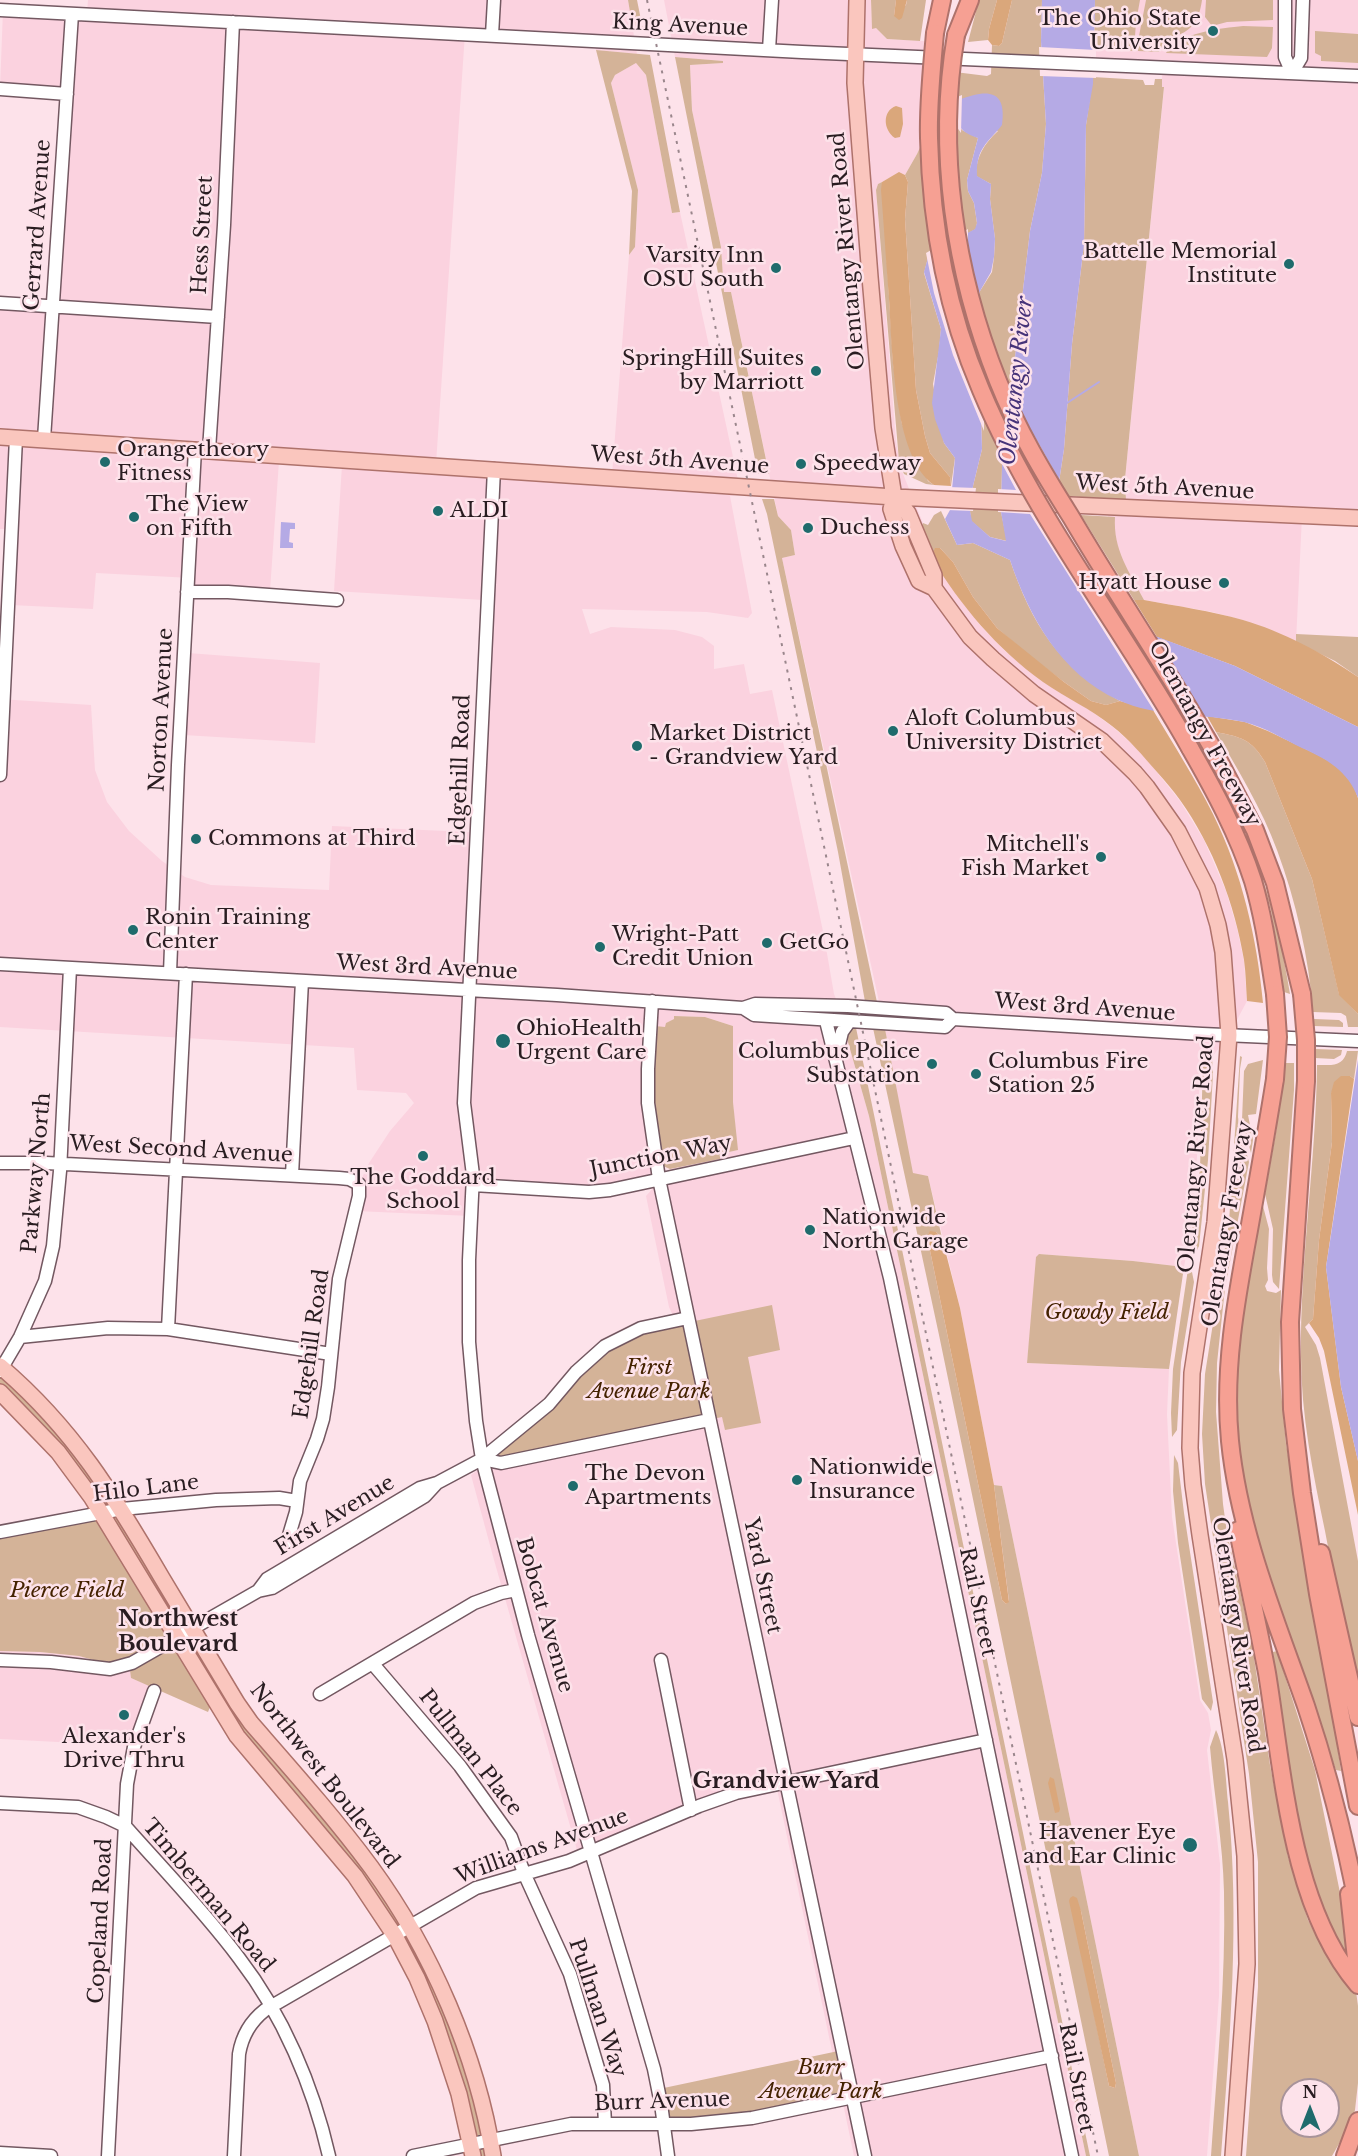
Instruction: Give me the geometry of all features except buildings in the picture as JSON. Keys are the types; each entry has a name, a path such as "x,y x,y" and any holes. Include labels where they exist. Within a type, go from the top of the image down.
{"highway":[{"name":"Olentangy Freeway","path":"942,0 935,33 929,137 933,199 943,267 958,328 981,391 1022,474 1161,696 1237,838 1253,882 1266,933 1275,994 1278,1037 1275,1079 1238,1285 1230,1348 1228,1396 1230,1443 1246,1526 1320,1751 1341,1824 1358,1907"},
{"name":"Olentangy Freeway","path":"961,0 948,111 952,198 962,263 977,323 999,383 1039,465 1177,686 1213,748 1254,830 1275,883 1302,994 1306,1040 1306,1081 1290,1322 1292,1409 1318,1594 1358,1806"},
{"path":"956,35 970,0"},
{"path":"1230,1443 1236,1519 1267,1674 1300,1866 1330,1944 1358,1985"},
{"path":"1302,1493 1324,1562 1358,1717"},
{"path":"1341,1824 1358,1977"},
{"path":"1345,2156 1358,2121"}],"main road":[{"name":"Olentangy River Road","path":"857,0 854,54 883,428 894,497 891,509 903,546 919,581 934,588 970,637 993,660 1034,694 1102,741 1135,772 1166,813 1188,849 1207,888 1225,964 1229,1035 1215,1222 1192,1373 1190,1448 1200,1534 1235,1759 1245,1856 1247,1964 1233,2156"},
{"name":"West 5th Avenue","path":"0,437 940,500 1358,518"},
{"name":"Northwest Boulevard","path":"1,1368 35,1398 69,1435 97,1472 122,1509 237,1703 251,1723 371,1867 410,1926 458,2029 470,2065 493,2156"},
{"name":"Northwest Boulevard","path":"0,1392 58,1452 92,1498 237,1736 355,1876 394,1936 417,1978 435,2021 459,2094 472,2151"}],"street":[{"path":"492,35 494,0"},
{"path":"769,50 772,0"},
{"path":"1285,0 1285,57 1292,73"},
{"path":"1292,73 1301,58 1303,0"},
{"name":"King Avenue","path":"0,10 769,50 1358,76"},
{"name":"Gerrard Avenue","path":"44,439 72,14"},
{"name":"Hess Street","path":"202,450 218,317 233,22"},
{"path":"0,89 67,94"},
{"path":"0,303 218,317"},
{"path":"0,775 16,438"},
{"name":"Norton Avenue","path":"170,974 187,591 202,450"},
{"name":"Edgehill Road","path":"465,1073 471,990 494,469"},
{"path":"187,591 337,600"},
{"name":"West 3rd Avenue","path":"0,964 471,990 743,1008 755,1004 788,1004 912,1011 946,1013 953,1019 1358,1041"},
{"name":"Parkway North","path":"1,1368 20,1337 45,1281 50,1264 60,1163 70,968"},
{"path":"168,1329 186,974"},
{"path":"292,1175 302,981"},
{"name":"Yard Street","path":"652,1001 648,1102 658,1179 865,2156"},
{"name":"West 3rd Avenue","path":"743,1008 754,1015 826,1021 945,1027 953,1019"},
{"path":"826,1021 829,1014 836,1009 898,1014 912,1011"},
{"name":"Rail Street","path":"826,1021 890,1278 1072,2156"},
{"name":"Rail Street","path":"836,1058 842,1032 849,1022"},
{"name":"Bobcat Avenue","path":"465,1073 465,1102 472,1149 473,1185 469,1260 469,1342 482,1459 516,1590 654,2069 668,2156"},
{"name":"Junction Way","path":"473,1185 589,1192 610,1190 854,1138"},
{"name":"West Second Avenue","path":"0,1163 60,1163 292,1175 349,1179 359,1184"},
{"name":"Edgehill Road","path":"288,1542 292,1532 300,1480 323,1419 339,1279 359,1196 359,1184"},
{"name":"First Avenue","path":"0,1660 51,1662 110,1669 132,1663 258,1591 267,1579 420,1488 437,1483 482,1459 549,1404 576,1372 605,1346 641,1328 688,1318"},
{"path":"20,1337 108,1328 168,1329 331,1354"},
{"path":"482,1459 501,1463 709,1420"},
{"name":"Hilo Lane","path":"0,1532 122,1509 216,1500 279,1498 297,1501"},
{"path":"320,1694 474,1603 516,1590"},
{"path":"661,1660 691,1810"},
{"name":"Pullman Place","path":"373,1664 460,1766 498,1817 510,1836 524,1873"},
{"name":"Copeland Road","path":"108,2156 127,1784 134,1747 154,1691"},
{"name":"Williams Avenue","path":"234,2156 240,2048 254,2020 271,2007 476,1888 569,1861 736,1793 986,1740"},
{"path":"0,1803 78,1807 98,1813 125,1826"},
{"name":"Timberman Road","path":"125,1826 216,1929 240,1959 271,2007 303,2071 329,2156"},
{"name":"Pullman Way","path":"524,1873 570,1974 603,2085 605,2124"},
{"name":"Burr Avenue","path":"413,2156 472,2151 490,2140 571,2124 692,2124 752,2118 1052,2056"},
{"path":"0,2153 51,2156"}],"shaded area":[{"path":"88,0 628,0 637,54 596,50 593,39 465,33 436,464 612,475 629,255 635,247 638,190 611,83 615,75 636,63 646,75 672,213 680,212 741,494 730,496 752,613 748,618 707,612 582,609 590,634 611,627 675,630 702,637 714,646 714,669 744,664 750,694 772,690 834,994 841,1002 847,1027 846,1035 869,1116 1086,2156 854,2156 776,1784 687,1811 577,1850 471,1475 676,1322 669,1307 646,1196 670,1169 719,1159 719,1154 737,1150 733,1102 733,1026 705,1017 675,1016 666,1023 663,1166 641,1189 474,1187 471,1216 355,1211 359,1184 369,1163 390,1131 414,1103 406,1093 357,1090 354,1048 0,1027 0,699 91,705 95,770 107,802 129,831 162,861 185,877 211,885 329,890 332,826 469,832 478,726 483,600 334,591 342,465 279,461 270,591 192,587 191,578 96,573 93,609 11,605 14,529 0,529 0,302 51,305 65,93 0,89 3,10 87,13"},
{"path":"664,0 871,0 872,28 876,28 887,39 956,43 955,72 917,154 905,175 899,173 878,184 876,190 896,442 901,469 923,523 921,528 979,624 1005,651 1044,682 1114,728 1140,751 1180,801 1204,840 1226,891 1237,928 1244,961 1247,1001 1229,1035 1212,1057 1200,1062 1197,1157 1191,1228 1184,1267 1039,1254 1027,1363 1169,1369 1167,1414 1172,1517 1200,1700 1208,1713 1211,1730 1207,1750 1220,1864 1219,1996 1207,2156 1139,2156 1002,1486 994,1485 960,1308 928,1176 913,1174 906,1144 885,1029 782,558 795,555 791,530 778,516 731,292 724,292 721,247 692,110 690,65 722,63 722,61 675,57"},
{"path":"896,0 907,0 902,18 899,20 894,16"},
{"path":"997,0 1012,0 1002,43 999,46 992,45 988,40"},
{"path":"1069,0 1358,0 1358,518 1302,516 1296,642 1246,621 1212,612 1134,600 1108,517 1109,499 1126,496 1125,479 1164,88 1161,87 1163,68 1066,63"},
{"path":"896,106 902,108 903,124 900,137 895,138 886,126 886,116 891,108"},
{"path":"899,172 905,175 908,182 905,219 916,390 930,453 950,477 951,486 934,485 920,471 910,451 897,399 881,190 882,182"},
{"path":"935,548 940,548 953,562 973,597 997,628 1064,682 1091,701 1106,705 1120,701 1153,710 1213,814 1232,859 1247,906 1257,954 1263,1003 1247,1001 1244,960 1228,897 1203,837 1177,796 1118,731 1096,714 1043,682 995,640 967,609 942,575 931,557"},
{"path":"1134,600 1194,609 1243,620 1272,630 1317,652 1358,677 1358,727 1235,666 1157,637"},
{"path":"188,653 320,663 315,743 184,735"},
{"path":"1207,716 1245,722 1268,731 1337,766 1353,784 1358,798 1358,1014 1339,995 1312,879 1265,762 1255,748 1245,740 1216,732"},
{"path":"1341,1076 1350,1076 1354,1079 1326,1267 1341,1387 1358,1461 1358,1515 1324,1351 1309,1323 1313,1319 1319,1240 1332,1142 1331,1093 1334,1082"},
{"path":"930,1231 936,1232 942,1238 960,1308 994,1485 1009,1602 1006,1604 1002,1600 927,1236"},
{"path":"0,1651 79,1656 131,1670 131,1678 160,1690 135,1746 0,1739"},
{"path":"1050,1777 1054,1779 1060,1809 1055,1813 1048,1783"},
{"path":"1073,1896 1077,1898 1081,1911 1116,2083 1115,2088 1109,2086 1069,1901"}],"green space":[{"path":"628,0 637,0 643,30 633,30"},
{"path":"871,0 896,0 894,16 906,5 907,0 926,0 920,41 887,39 876,28 872,29"},
{"path":"979,0 997,0 988,40 968,42"},
{"path":"1012,0 1042,0 1041,41 1046,124 1042,173 1030,231 1002,467 1001,512 1007,541 990,537 971,521 970,511 973,486 982,449 981,415 969,343 970,327 980,291 992,272 995,239 990,199 991,184 976,176 976,169 982,151 998,131 957,122 962,130 978,138 967,180 968,191 974,203 976,229 929,254 924,273 941,329 933,384 944,443 955,458 951,486 950,477 930,453 916,390 905,219 908,182 905,175 955,72 987,76 991,74 992,45 999,46 1002,43"},
{"path":"1095,0 1140,0 1134,51 1094,48"},
{"path":"1146,0 1202,0 1195,22 1190,28 1165,44 1159,52 1138,51"},
{"path":"1206,0 1273,0 1273,20 1227,22 1212,26 1205,17"},
{"path":"1243,26 1273,27 1272,48 1267,57 1166,53 1172,46 1190,36 1212,30"},
{"path":"1315,31 1358,34 1358,63 1321,61 1321,56 1315,53"},
{"path":"596,50 650,55 680,212 672,213 646,75 636,63 615,75 611,83 638,190 635,247 629,255 632,191"},
{"path":"675,57 723,61 723,63 690,65 692,110 721,247 724,292 731,292 769,474 758,474"},
{"path":"1093,77 1143,80 1145,85 1154,85 1155,79 1162,79 1162,87 1164,87 1125,479 1126,501 1057,495 1064,449 1072,344 1084,244 1086,125"},
{"path":"882,182 893,362 902,424 928,481 934,485 926,484 904,474 899,461 876,190 878,184"},
{"path":"762,499 774,499 778,516 791,530 795,555 782,558 878,1007 866,1007 838,852"},
{"path":"941,511 957,545 973,543 1010,560 1028,605 1050,642 1080,674 1120,701 1106,705 1091,701 1026,653 997,628 973,597 953,562 940,548 931,557 921,528 923,523 928,525 934,515"},
{"path":"1081,515 1115,517 1119,550 1144,600 1134,600"},
{"path":"1296,634 1358,637 1358,677 1335,661 1296,642"},
{"path":"1216,732 1245,740 1255,748 1265,762 1312,879 1339,994 1358,1014 1358,1027 1348,1027 1346,1016 1341,1013 1313,1012 1305,950 1284,869 1257,805"},
{"path":"1259,869 1278,930 1290,994 1284,992 1271,911"},
{"path":"674,1016 705,1017 733,1026 733,1102 738,1150 720,1154 720,1159 670,1169 663,1166 654,1094 655,1026 665,1027 666,1023 674,1019"},
{"path":"1314,1019 1339,1020 1343,1023 1343,1027 1314,1026"},
{"path":"855,1023 1090,2156 1086,2156 869,1116 846,1035"},
{"path":"873,1028 885,1029 913,1173 928,1176 942,1238 936,1232 930,1232 927,1236 1002,1600 1006,1604 1009,1601 994,1485 1002,1486 1139,2156 1109,2156","holes":["1070,1898 1081,1911 1116,2083 1115,2088 1109,2086"]},
{"path":"1315,1049 1342,1050 1341,1055 1334,1059 1315,1058"},
{"path":"1347,1051 1358,1051 1354,1079 1350,1076 1331,1093 1332,1142 1319,1240 1313,1319 1305,1327 1316,1345 1320,1358 1358,1561 1358,1687 1340,1610 1312,1466 1305,1422 1301,1356 1303,1283 1317,1065 1332,1065 1340,1062"},
{"path":"1240,1056 1242,1057 1238,1117 1249,1162 1225,1288 1217,1363 1216,1412 1223,1504 1227,1533 1252,1644 1270,1765 1288,1857 1308,1920 1329,1961 1339,1943 1317,1899 1300,1834 1274,1671 1273,1652 1277,1651 1315,1770 1348,1932 1358,2006 1358,2083 1351,2123 1332,2156 1246,2156 1258,1987 1258,1862 1249,1774 1205,1484 1202,1434 1205,1374 1229,1222"},
{"path":"1212,1057 1208,1160 1199,1246 1197,1250 1189,1254 1200,1169 1203,1061"},
{"path":"1263,1060 1256,1114 1248,1115 1253,1140 1251,1153 1242,1120 1244,1071 1248,1064"},
{"path":"1284,1063 1294,1063 1294,1090 1279,1289 1273,1282 1273,1229 1265,1194 1276,1132"},
{"path":"1263,1206 1269,1229 1268,1280 1265,1286 1267,1291 1276,1293 1281,1290 1279,1370 1286,1444 1341,1771 1336,1770 1276,1603 1252,1517 1243,1474 1237,1403 1239,1346 1246,1289"},
{"name":"Gowdy Field","path":"1039,1254 1184,1267 1169,1369 1027,1363 1036,1257"},
{"path":"1188,1269 1192,1272 1194,1282 1181,1362 1177,1430 1172,1437 1173,1369"},
{"name":"First Avenue Park","path":"772,1305 780,1350 748,1357 761,1423 725,1430 722,1417 501,1463 482,1459 622,1336"},
{"path":"0,1366 69,1435 237,1703 371,1867 443,1995 493,2156 473,2156 459,2094 395,1936 237,1736 101,1514 0,1392"},
{"path":"1174,1455 1178,1463 1213,1702 1211,1711 1202,1699 1178,1543 1173,1491"},
{"name":"Pierce Field","path":"98,1520 210,1707 208,1712 131,1678 130,1670 79,1656 0,1651 0,1537"},
{"path":"1216,1730 1223,1755 1227,1785 1232,1846 1233,1935 1221,2156 1211,2156 1224,1958 1222,1856 1210,1747"},
{"name":"Burr Avenue Park","path":"843,2050 853,2097 840,2101 664,2124 659,2089"}],"water":[{"name":"Olentangy River","path":"1042,0 1095,0 1093,84 1086,125 1084,244 1072,344 1064,449 1057,495 1058,520 1115,621 1235,666 1358,727 1358,798 1349,780 1336,767 1259,727 1228,719 1148,710 1118,700 1098,689 1080,675 1050,642 1027,602 1010,560 973,543 957,545 945,519 950,510 955,458 944,443 932,403 941,329 924,272 929,254 975,229 977,223 974,203 968,191 967,180 978,138 965,132 959,124 959,100 978,94 993,95 1001,104 1002,125 984,147 977,167 977,176 991,184 990,199 995,239 991,272 980,291 970,327 969,343 981,415 982,449 973,486 970,511 972,521 990,537 1006,541 1001,512 1002,467 1030,231 1042,173 1046,124 1041,41"},
{"path":"281,522 295,523 295,529 290,529 289,542 293,543 293,548 280,548"},
{"path":"1358,1060 1358,1461 1341,1387 1326,1267"}],"pier":[{"path":"1039,47 1096,50 1096,78 1040,76"},
{"path":"962,95 961,133 954,123 957,97"},
{"path":"968,229 972,343 984,414 984,431 953,355 934,293 926,253"},
{"path":"1010,386 1021,412 1062,485 1061,519 1072,551 1117,619 1153,633 1206,719 1156,714 1030,514 998,512 998,489 1016,490 1000,460"},
{"path":"948,487 976,488 973,511 947,510"}],"waterway":[{"path":"1067,403 1099,382"}],"railway":[{"path":"647,0 1098,2156"}],"place":[{"name":"The Ohio State University","path":"1213,31"},
{"name":"Battelle Memorial Institute","path":"1289,264"},
{"name":"Varsity Inn OSU South","path":"776,268"},
{"name":"SpringHill Suites by Marriott","path":"816,371"},
{"name":"Orangetheory Fitness","path":"105,462"},
{"name":"Speedway","path":"801,464"},
{"name":"ALDI","path":"438,511"},
{"name":"The View on Fifth","path":"134,517"},
{"name":"Duchess","path":"808,528"},
{"name":"Hyatt House","path":"1224,583"},
{"name":"Aloft Columbus University District","path":"893,731"},
{"name":"Market District - Grandview Yard","path":"637,746"},
{"name":"Commons at Third","path":"196,839"},
{"name":"Mitchell's Fish Market","path":"1101,857"},
{"name":"Ronin Training Center","path":"133,930"},
{"name":"GetGo","path":"767,943"},
{"name":"Wright-Patt Credit Union","path":"600,947"},
{"name":"OhioHealth Urgent Care","path":"503,1041"},
{"name":"Columbus Police Substation","path":"932,1064"},
{"name":"Columbus Fire Station 25","path":"976,1074"},
{"name":"The Goddard School","path":"423,1156"},
{"name":"Nationwide North Garage","path":"810,1230"},
{"name":"Nationwide Insurance","path":"797,1480"},
{"name":"The Devon Apartments","path":"573,1486"},
{"name":"Alexander's Drive Thru","path":"124,1715"},
{"name":"Havener Eye and Ear Clinic","path":"1190,1845"}],"district":[{"name":"Northwest Boulevard","path":"178,1632"},
{"name":"Grandview Yard","path":"786,1782"}]}
